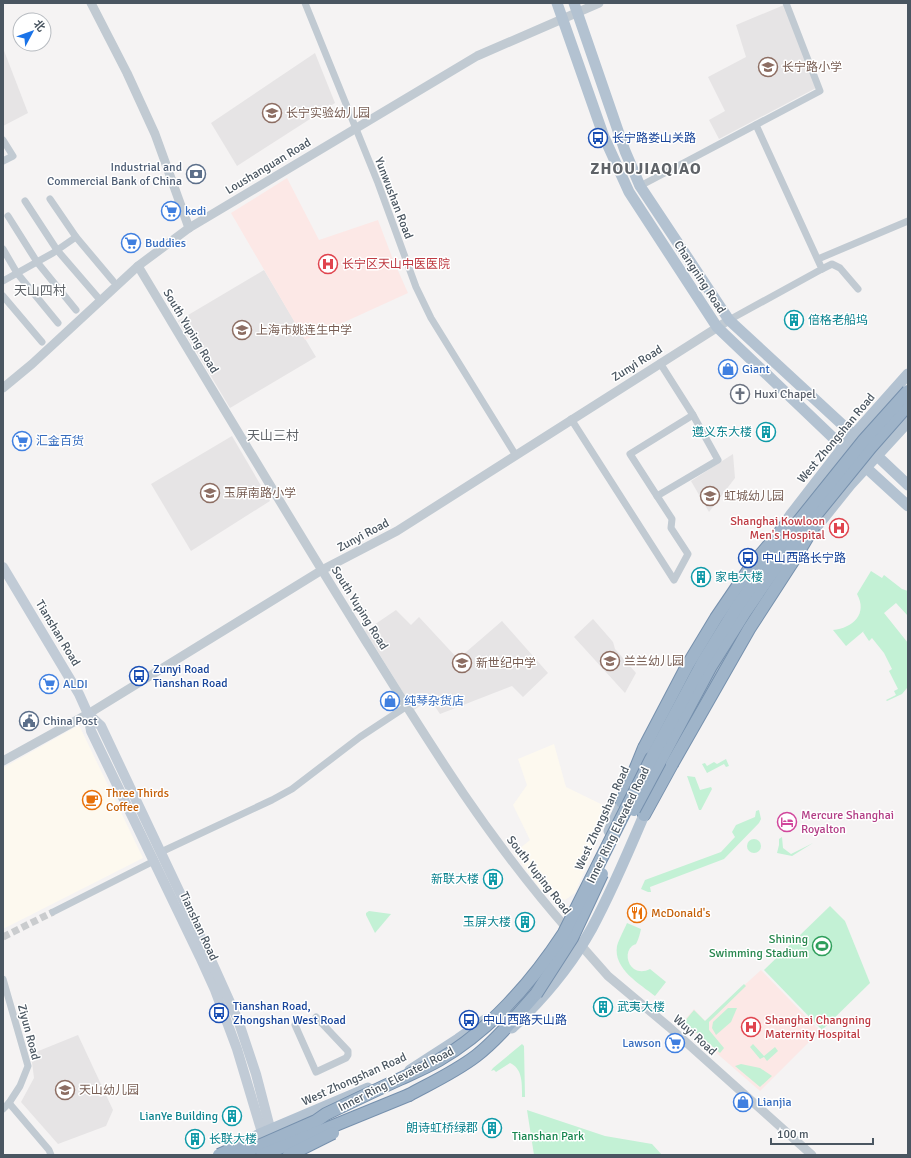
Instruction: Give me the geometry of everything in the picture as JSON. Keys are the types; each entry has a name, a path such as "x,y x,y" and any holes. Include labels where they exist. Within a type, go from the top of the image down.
{"highway":[{"name":"Inner Ring Elevated Road","path":"238,1155 316,1121 326,1114 438,1061 480,1031 516,996 548,958 574,914 651,759 703,662 737,607 782,542 859,438 908,391"},
{"name":"Inner Ring Elevated Road","path":"262,1155 409,1095 456,1070 476,1056 494,1040 536,994 572,938 620,837 711,666 745,612 789,548 871,446 908,406"},
{"path":"622,802 644,748 687,666 716,618 752,565 859,438"},
{"path":"644,815 749,629 795,558 827,500"},
{"path":"279,1155 409,1095"},
{"path":"218,1155 266,1134 326,1114"}],"main road":[{"name":"Changning Road","path":"557,3 564,19 604,137 629,192 717,327 843,447 908,506"},
{"name":"Changning Road","path":"576,8 625,151 640,186 729,320 859,438 876,456 908,485"},
{"name":"West Zhongshan Road","path":"218,1155 266,1131 403,1074 458,1040 487,1018 515,993 544,959 566,929 574,914 597,857 622,802 676,697 730,606 792,513 843,447 859,438 908,374"},
{"path":"266,1131 279,1155 417,1095 456,1076 481,1058 535,1007 559,977 595,922 666,764 736,639 802,545 876,456 908,422"},
{"name":"Tianshan Road","path":"3,567 79,694 88,714 91,731 215,990 266,1131"},
{"name":"Tianshan Road","path":"88,714 101,726 238,1020 256,1074 266,1131"}],"street":[{"path":"91,3 127,73 155,134 190,228"},
{"name":"Yunwushan Road","path":"305,3 378,183 416,287 435,324 515,454"},
{"name":"Loushanguan Road","path":"3,388 32,364 138,266 190,228 477,56 564,19 576,8 599,3"},
{"path":"640,186 820,91 786,3"},
{"path":"756,125 822,269"},
{"path":"3,140 13,156 3,161"},
{"path":"50,199 76,237 113,281"},
{"path":"25,201 57,250 101,301"},
{"path":"8,216 37,262 76,310"},
{"path":"818,260 908,221"},
{"path":"3,281 57,250 76,237"},
{"path":"3,249 17,273 58,323"},
{"path":"729,320 832,264 840,268 858,289"},
{"name":"South Yuping Road","path":"138,266 322,570 452,777 491,834 566,929"},
{"path":"3,296 42,342"},
{"name":"Zunyi Road","path":"3,761 88,714 322,570 397,531 515,454 729,320"},
{"path":"657,496 718,460 693,415 660,363"},
{"path":"571,419 674,580 688,554 671,528 672,519 630,454 693,415"},
{"path":"161,852 272,800 292,789 360,738 407,706"},
{"path":"53,912 154,862"},
{"name":"Wuyi Road","path":"566,929 608,976 669,1027 812,1155"},
{"name":"Ziyun Road","path":"3,979 28,1066 20,1086 9,1103 3,1109"},
{"path":"295,1025 316,1072 348,1056 348,1051 316,1017"},
{"path":"9,1103 49,1150 51,1155"}],"shaded area":[{"name":"长宁路小学","path":"784,5 816,88 719,139 709,120 725,111 708,77 746,57 736,25"},
{"path":"3,48 28,113 3,126"},
{"name":"长宁实验幼儿园","path":"315,53 335,103 237,166 211,123"},
{"name":"长宁区天山中医医院","path":"287,178 319,240 378,220 408,293 305,340 231,213"},
{"name":"上海市姚连生中学","path":"264,270 316,357 230,408 178,321"},
{"name":"玉屏南路小学","path":"232,436 270,501 191,551 151,484"},
{"name":"虹城幼儿园","path":"733,454 735,478 709,512 691,481"},
{"name":"新世纪中学","path":"396,610 411,625 419,617 458,659 502,621 548,673 523,697 512,686 440,714 430,699 414,710 365,631"},
{"name":"兰兰幼儿园","path":"593,619 613,642 615,649 636,673 625,693 574,637"},
{"path":"79,725 143,858 3,929 3,768"},
{"path":"554,744 566,787 611,809 575,893 565,900 541,890 514,853 530,840 513,805 527,785 518,759"},
{"name":"Shanghai Changning Maternity Hospital","path":"761,970 820,1031 760,1091 682,1023 694,1009 705,1021"},
{"name":"天山幼儿园","path":"78,1035 113,1110 106,1126 58,1144 21,1102 34,1078 31,1054"}],"green space":[{"path":"871,571 882,578 884,575 902,589 908,591 908,616 896,603 884,613 908,643 907,688 902,694 887,701 886,700 896,695 894,691 898,689 889,671 892,669 884,653 872,638 869,641 863,632 865,630 846,646 833,630 847,626 857,619 861,608 857,594"},
{"path":"726,759 729,766 726,767 724,764 707,773 702,764 705,763 707,766 714,762 717,764"},
{"path":"687,776 695,777 700,790 711,787 712,789 701,810 699,810"},
{"path":"759,810 761,819 759,823 724,859 650,887 651,892 641,889 645,880 721,852 735,837 732,832 736,825 755,817 756,811"},
{"path":"782,837 783,848 791,854 813,843 792,856 777,853 779,839"},
{"path":"754,839 759,841 761,846 759,851 754,853 749,851 747,846 749,841"},
{"name":"Shining Swimming Stadium","path":"830,906 845,921 870,983 822,1030 764,970"},
{"path":"369,911 391,914 375,933 366,915"},
{"path":"627,923 641,929 636,944 628,951 628,961 634,969 644,971 650,969 666,982 655,996 635,981 623,969 619,962 617,946"},
{"path":"744,984 746,986 709,1022 709,1030 724,1048 720,1053 684,1022 694,1010 705,1021"},
{"path":"728,1008 737,1008 731,1022 716,1035 712,1028 713,1022"},
{"path":"522,1044 524,1046 525,1097 522,1097 520,1073 514,1066 510,1063 496,1072 494,1070 491,1071"},
{"path":"753,1044 764,1056 775,1047 778,1051 767,1061 764,1057 760,1059 750,1047"},
{"path":"741,1064 760,1068 772,1076 760,1087 735,1066"},
{"name":"Tianshan Park","path":"527,1110 605,1136 652,1144 662,1155 534,1155"}],"tunnel":[{"path":"3,937 53,912"}],"place":[{"name":"长宁路小学","path":"768,67"},
{"name":"长宁实验幼儿园","path":"272,113"},
{"name":"长宁路娄山关路","path":"598,138"},
{"name":"Industrial and Commercial Bank of China","path":"196,174"},
{"name":"kedi","path":"171,211"},
{"name":"Buddies","path":"131,243"},
{"name":"长宁区天山中医医院","path":"328,264"},
{"name":"倍格老船坞","path":"794,320"},
{"name":"上海市姚连生中学","path":"242,330"},
{"name":"Giant","path":"728,369"},
{"name":"Huxi Chapel","path":"740,394"},
{"name":"遵义东大楼","path":"766,432"},
{"name":"汇金百货","path":"22,441"},
{"name":"玉屏南路小学","path":"210,493"},
{"name":"虹城幼儿园","path":"710,496"},
{"name":"Shanghai Kowloon Men's Hospital","path":"839,528"},
{"name":"中山西路长宁路","path":"748,558"},
{"name":"家电大楼","path":"701,577"},
{"name":"兰兰幼儿园","path":"610,661"},
{"name":"新世纪中学","path":"462,663"},
{"name":"Zunyi Road Tianshan Road","path":"139,676"},
{"name":"ALDI","path":"49,684"},
{"name":"纯琴杂货店","path":"390,701"},
{"name":"China Post","path":"29,721"},
{"name":"Three Thirds Coffee","path":"92,800"},
{"name":"Mercure Shanghai Royalton","path":"787,822"},
{"name":"新联大楼","path":"493,879"},
{"name":"McDonald's","path":"637,913"},
{"name":"玉屏大楼","path":"525,922"},
{"name":"Shining Swimming Stadium","path":"822,946"},
{"name":"武夷大楼","path":"603,1007"},
{"name":"Tianshan Road, Zhongshan West Road","path":"219,1013"},
{"name":"中山西路天山路","path":"469,1020"},
{"name":"Shanghai Changning Maternity Hospital","path":"751,1027"},
{"name":"Lawson","path":"675,1043"},
{"name":"天山幼儿园","path":"65,1090"},
{"name":"Lianjia","path":"743,1102"},
{"name":"LianYe Building","path":"232,1116"},
{"name":"朗诗虹桥绿郡","path":"492,1128"},
{"name":"长联大楼","path":"195,1139"}],"district":[{"name":"ZHOUJIAQIAO","path":"646,168"},
{"name":"天山四村","path":"40,290"},
{"name":"天山三村","path":"273,435"}]}
